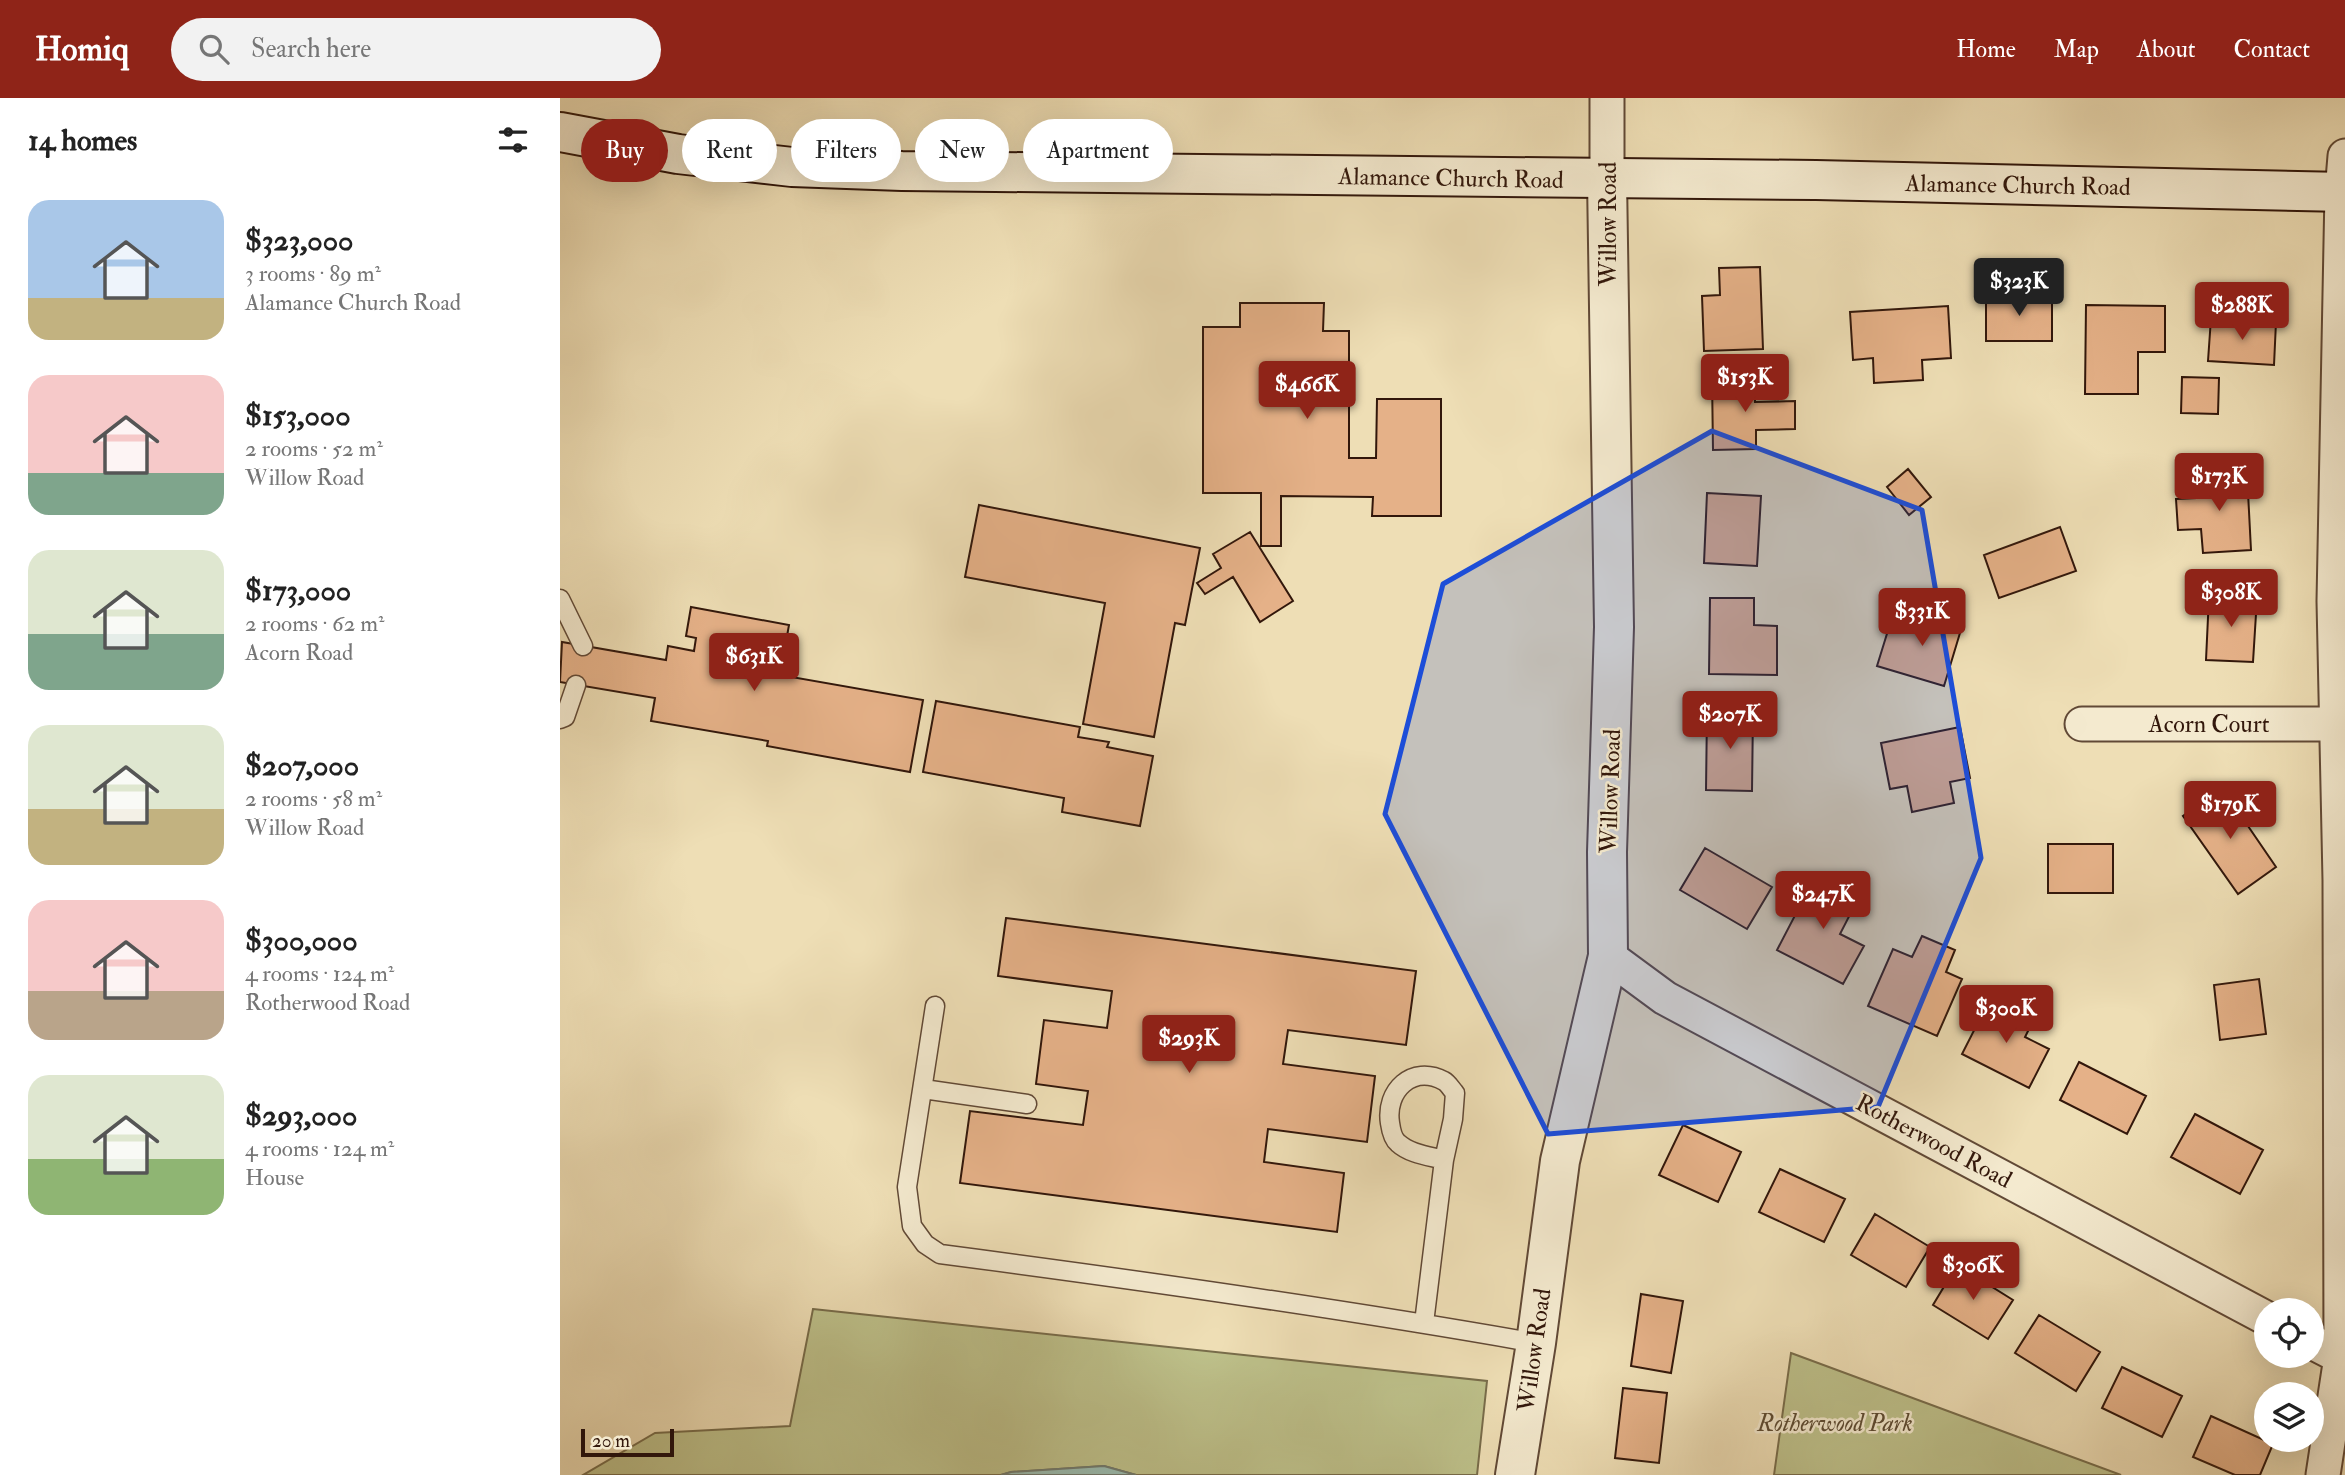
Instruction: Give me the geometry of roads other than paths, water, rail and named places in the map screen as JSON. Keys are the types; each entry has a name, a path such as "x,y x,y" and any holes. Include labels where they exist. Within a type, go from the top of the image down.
{"main road":[{"name":"Alamance Church Road","path":"560,132 678,153 792,167 902,172 1608,179 2344,180"},
{"name":"Willow Road","path":"1516,1475 1560,1161 1608,956 1614,627 1608,179"}],"street":[{"name":"Willow Road","path":"1607,98 1608,179"},
{"path":"2323,1475 2343,1358 2340,880 2334,601 2344,180"},
{"name":"Acorn Court","path":"2082,724 2336,724"},
{"name":"Rotherwood Road","path":"1608,956 1665,998 2254,1312"},
{"path":"2324,1348 2343,1358"}],"lane":[{"path":"560,599 583,646"},
{"path":"560,719 565,717 576,685"},
{"path":"935,1006 907,1187 912,1226 925,1244 940,1254 1188,1287 1536,1343"},
{"path":"1424,1323 1455,1093 1445,1081 1426,1077 1409,1078 1395,1091 1388,1112 1390,1128 1396,1142 1412,1152 1444,1160"},
{"path":"923,1089 1027,1104"}],"water":[{"path":"1104,1466 1136,1475 1001,1475 1011,1472"}],"park label":[{"name":"Rotherwood Park","path":"1835,1423"}]}
